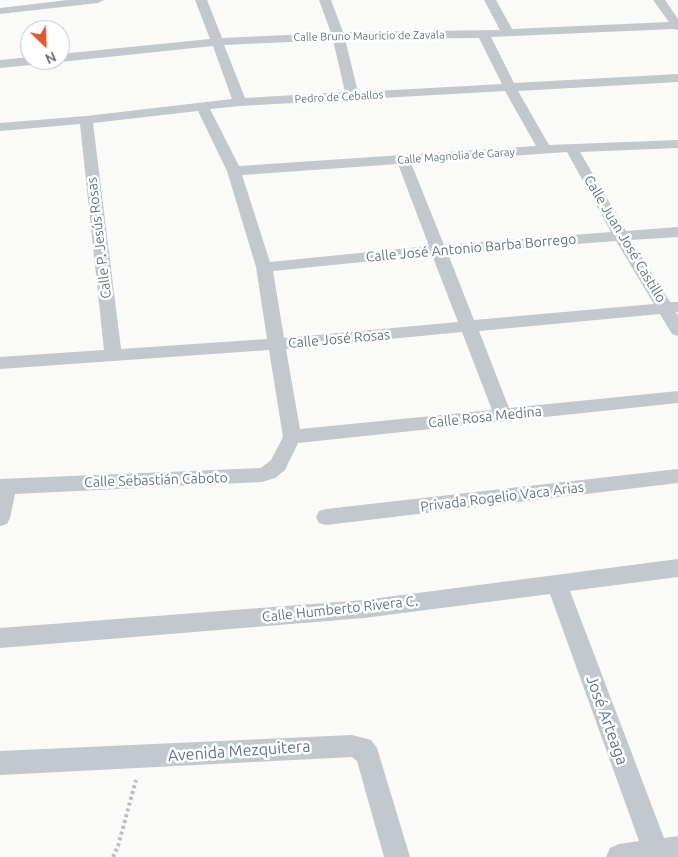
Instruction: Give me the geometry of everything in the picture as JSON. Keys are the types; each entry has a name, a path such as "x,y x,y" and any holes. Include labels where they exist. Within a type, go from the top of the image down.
{"street":[{"path":"0,11 98,0"},
{"path":"201,0 240,102"},
{"path":"325,0 338,36 353,97"},
{"path":"490,0 508,33"},
{"path":"659,0 678,26"},
{"name":"Calle Bruno Mauricio de Zavala","path":"70,57 217,42 338,36 483,34 678,26"},
{"path":"483,34 510,88 545,150"},
{"path":"0,64 20,62"},
{"name":"Pedro de Ceballos","path":"0,127 86,120 240,102 678,78"},
{"path":"202,106 234,171 264,267 292,437"},
{"name":"Calle P. Jesús Rosas","path":"86,120 113,356"},
{"name":"Calle Magnolia de Garay","path":"234,171 571,148 678,144"},
{"name":"Calle Juan José Castillo","path":"571,148 620,236 672,307 678,330"},
{"path":"404,160 503,415"},
{"name":"Calle José Antonio Barba Borrego","path":"264,267 438,250 678,232"},
{"name":"Calle José Rosas","path":"0,363 276,344 672,307"},
{"name":"Calle Rosa Medina","path":"292,437 678,397"},
{"name":"Calle Sebastián Caboto","path":"4,486 262,475 278,465 292,437"},
{"name":"Privada Rogelio Vaca Arias","path":"326,517 678,476"},
{"path":"0,518 4,486"},
{"name":"Calle Humberto Rivera C.","path":"0,638 364,609 678,568"},
{"name":"José Arteaga","path":"557,584 664,852"},
{"name":"Avenida Mezquitera","path":"0,763 342,745 362,748 366,752 372,766 397,857"},
{"path":"619,857 664,852"}],"path":[{"path":"113,857 123,830 142,757"}]}
